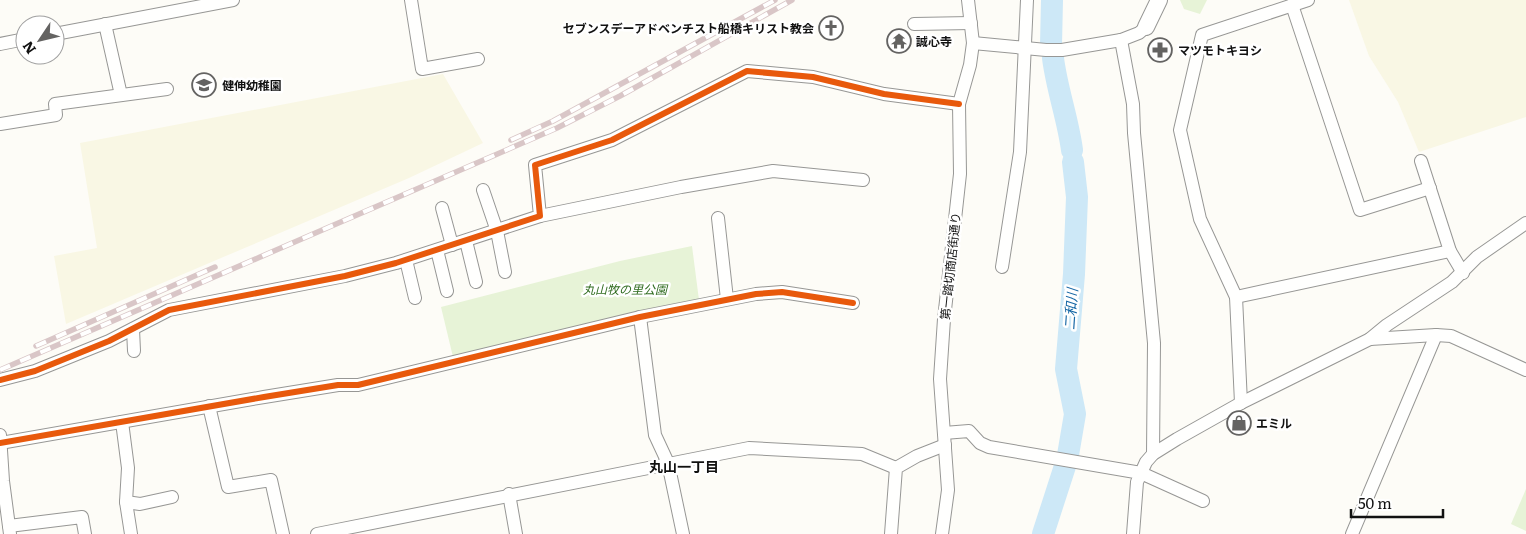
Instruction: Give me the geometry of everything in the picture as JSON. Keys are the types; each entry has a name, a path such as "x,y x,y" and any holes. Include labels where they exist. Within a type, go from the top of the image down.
{"street":[{"path":"65,32 234,0"},
{"path":"411,0 422,69 478,59"},
{"name":"第一踏切商店街通り","path":"942,534 948,490 940,379 944,319 960,174 959,104 970,64 973,43 968,0"},
{"path":"1002,267 1020,152 1027,0"},
{"path":"973,43 1062,50 1121,40 1146,27 1159,0"},
{"path":"1241,403 1236,297 1200,219 1180,130 1202,35 1308,0"},
{"path":"1292,5 1360,210 1430,188"},
{"path":"914,24 972,23"},
{"path":"105,24 120,95"},
{"path":"1121,40 1134,104 1134,133 1154,343 1153,454"},
{"path":"0,44 15,41"},
{"path":"540,216 535,165 612,140 747,72 812,77 884,94 959,104"},
{"path":"0,124 56,115 55,104 166,89"},
{"path":"1422,161 1450,251 1463,274"},
{"path":"0,380 35,371 133,329 169,310 345,276 406,260 540,216 681,186 773,171 864,180"},
{"path":"483,190 497,231 505,272"},
{"path":"442,208 452,245"},
{"path":"718,218 727,299"},
{"path":"1133,534 1138,482 1146,462 1153,454 1241,403 1370,339 1387,325 1463,274 1477,257 1526,223"},
{"path":"466,241 476,282"},
{"path":"437,250 447,291"},
{"path":"1236,297 1450,251"},
{"path":"406,260 415,298"},
{"path":"0,443 209,406 338,386 358,385 640,317 727,299 782,292 853,303"},
{"path":"640,317 653,403 655,435 668,462 684,534"},
{"path":"133,329 134,351"},
{"path":"1370,339 1436,335 1451,336 1526,370"},
{"path":"1352,534 1436,335"},
{"path":"209,406 228,487 271,480 283,534"},
{"path":"122,422 128,468 126,502 131,534"},
{"path":"896,468 945,439 968,431 980,443 989,447 1141,473 1202,501"},
{"path":"0,434 7,523 82,517 85,534"},
{"path":"317,534 668,462 749,448 862,454 896,468"},
{"path":"891,534 896,468"},
{"path":"509,494 516,534"},
{"path":"126,502 140,504 172,497"}],"shaded area":[{"path":"1349,0 1526,0 1526,117 1419,152 1398,102 1369,56"},
{"path":"443,74 483,143 409,178 66,324 54,256 97,248 80,143"}],"green space":[{"path":"1180,0 1207,0 1200,14 1184,9"},
{"name":"丸山牧の里公園","path":"692,246 699,300 453,357 441,307 620,261"},
{"path":"1526,489 1526,531 1511,524"}],"waterway":[{"name":"二和川","path":"1051,45 1052,0"},
{"name":"二和川","path":"1053,58 1072,150"},
{"name":"二和川","path":"1068,455 1075,414 1066,369 1074,274 1077,197 1073,162"},
{"name":"二和川","path":"1043,534 1066,463"}],"railway":[{"path":"511,140 553,121 775,0"},
{"path":"0,370 557,128 620,96 792,0"},
{"path":"36,346 215,267"}],"cycle path":[{"path":"0,380 35,371 109,341 169,310 345,276 396,263 540,216 535,165 612,140 747,71 813,77 884,94 959,104"},
{"path":"0,443 338,385 358,385 640,317 756,294 782,292 853,303"}],"place":[{"name":"セブンスデーアドベンチスト船橋キリスト教会","path":"831,28"},
{"name":"誠心寺","path":"899,41"},
{"name":"マツモトキヨシ","path":"1160,50"},
{"name":"健伸幼稚園","path":"204,85"},
{"name":"エミル","path":"1239,423"}],"district":[{"name":"丸山一丁目","path":"684,466"}]}
